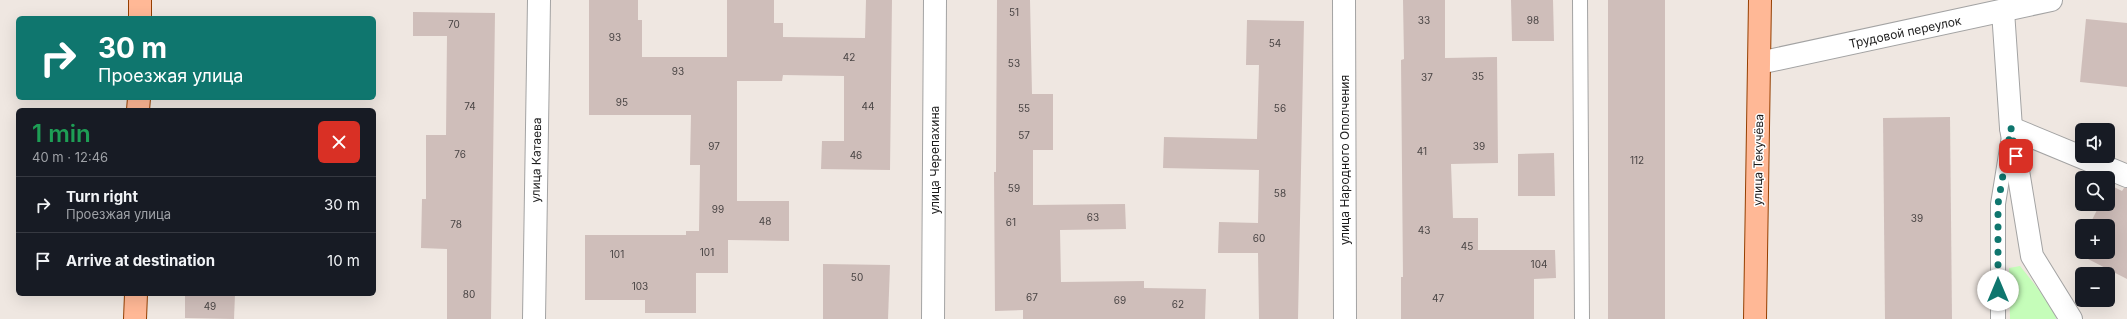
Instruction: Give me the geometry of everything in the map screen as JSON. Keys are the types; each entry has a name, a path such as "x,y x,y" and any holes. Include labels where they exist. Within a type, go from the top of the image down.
{"main road":[{"path":"140,0 140,16"},
{"name":"улица Текучёва","path":"1755,319 1760,0"},
{"path":"135,319 136,296"}],"street":[{"name":"улица Катаева","path":"534,319 538,0"},
{"name":"улица Черепахина","path":"933,319 935,0"},
{"name":"улица Народного Ополчения","path":"1344,0 1345,319"},
{"name":"Трудовой переулок","path":"1759,63 2051,0"},
{"path":"2003,11 2011,128 2032,256 2071,319"},
{"path":"2011,128 2127,176"}],"lane":[{"path":"1580,0 1582,319"},
{"path":"1998,319 1998,204 2011,128"}],"green space":[{"path":"2020,266 2055,310 2056,319 2010,319 2009,268"}],"building":[{"path":"589,0 638,0 638,20 642,20 642,57 727,57 727,0 774,0 774,23 783,23 783,37 865,38 866,0 892,0 890,170 821,169 822,141 844,141 844,76 783,75 782,81 737,81 737,201 789,201 789,241 728,240 728,273 696,273 696,313 645,313 645,300 585,300 585,235 686,235 686,231 699,231 700,165 690,165 691,115 589,115"},
{"path":"997,0 1030,0 1032,94 1053,94 1053,150 1033,150 1033,205 1125,204 1126,229 1060,230 1061,282 1144,281 1144,288 1206,289 1205,319 1023,319 1023,310 995,311 994,172 996,172"},
{"path":"1403,0 1445,0 1445,58 1497,57 1498,163 1451,164 1453,218 1478,218 1478,250 1555,250 1556,278 1534,279 1534,319 1401,319 1401,277 1403,277 1401,60 1404,59"},
{"path":"1511,0 1553,0 1554,41 1512,41"},
{"path":"1608,0 1665,0 1665,319 1608,319"},
{"path":"413,12 495,13 491,319 447,319 447,249 421,248 422,199 426,199 426,135 446,135 447,36 413,36"},
{"path":"2086,19 2127,23 2127,87 2080,82"},
{"path":"1247,20 1304,21 1298,319 1259,319 1258,253 1218,253 1219,222 1258,223 1259,170 1163,168 1164,137 1257,139 1259,65 1246,65"},
{"path":"1950,117 1952,319 1885,319 1883,118"},
{"path":"1554,153 1555,196 1518,196 1518,154"},
{"path":"2115,188 2122,191 2124,188 2127,188 2127,279 2115,273 2115,267 2104,267 2088,259 2115,259 2115,219 2092,219 2096,211 2115,211"},
{"path":"823,264 890,265 888,319 823,319"},
{"path":"185,296 235,296 234,319 185,318"}],"route":[{"path":"1998,290 1998,204 2011,128 2016,156"}]}
